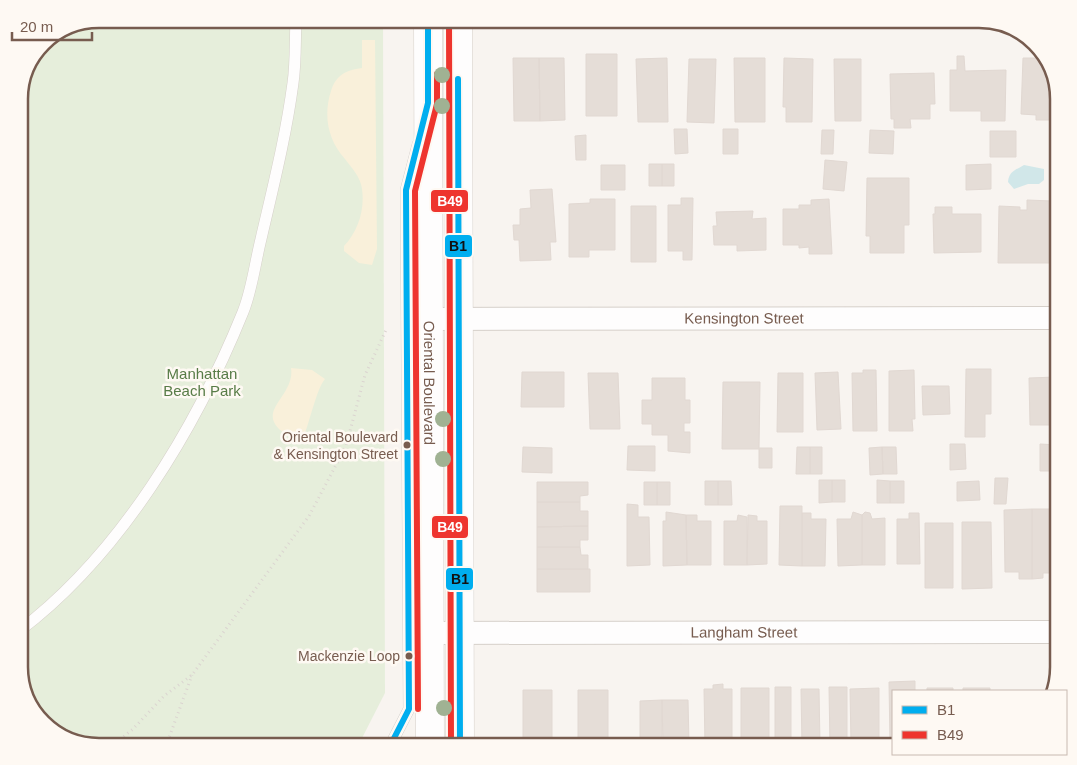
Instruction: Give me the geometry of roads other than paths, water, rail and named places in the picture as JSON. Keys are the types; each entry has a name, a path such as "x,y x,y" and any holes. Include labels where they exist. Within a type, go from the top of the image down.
{"street":[{"name":"Oriental Boulevard","path":"428,28 430,738"},
{"name":"Oriental Boulevard","path":"458,28 460,738"},
{"name":"Kensington Street","path":"429,319 1050,318"},
{"name":"Langham Street","path":"430,633 1050,632"}],"lane":[{"path":"28,624 90,565 138,506 180,443 240,319 280,160 293,81 296,28"},
{"path":"394,738 409,710 406,190 428,103"}],"place":[{"name":"Oriental Boulevard & Kensington Street","path":"407,445"},
{"name":"Mackenzie Loop","path":"409,656"}],"park label":[{"name":"Manhattan Beach Park","path":"202,382"}]}
